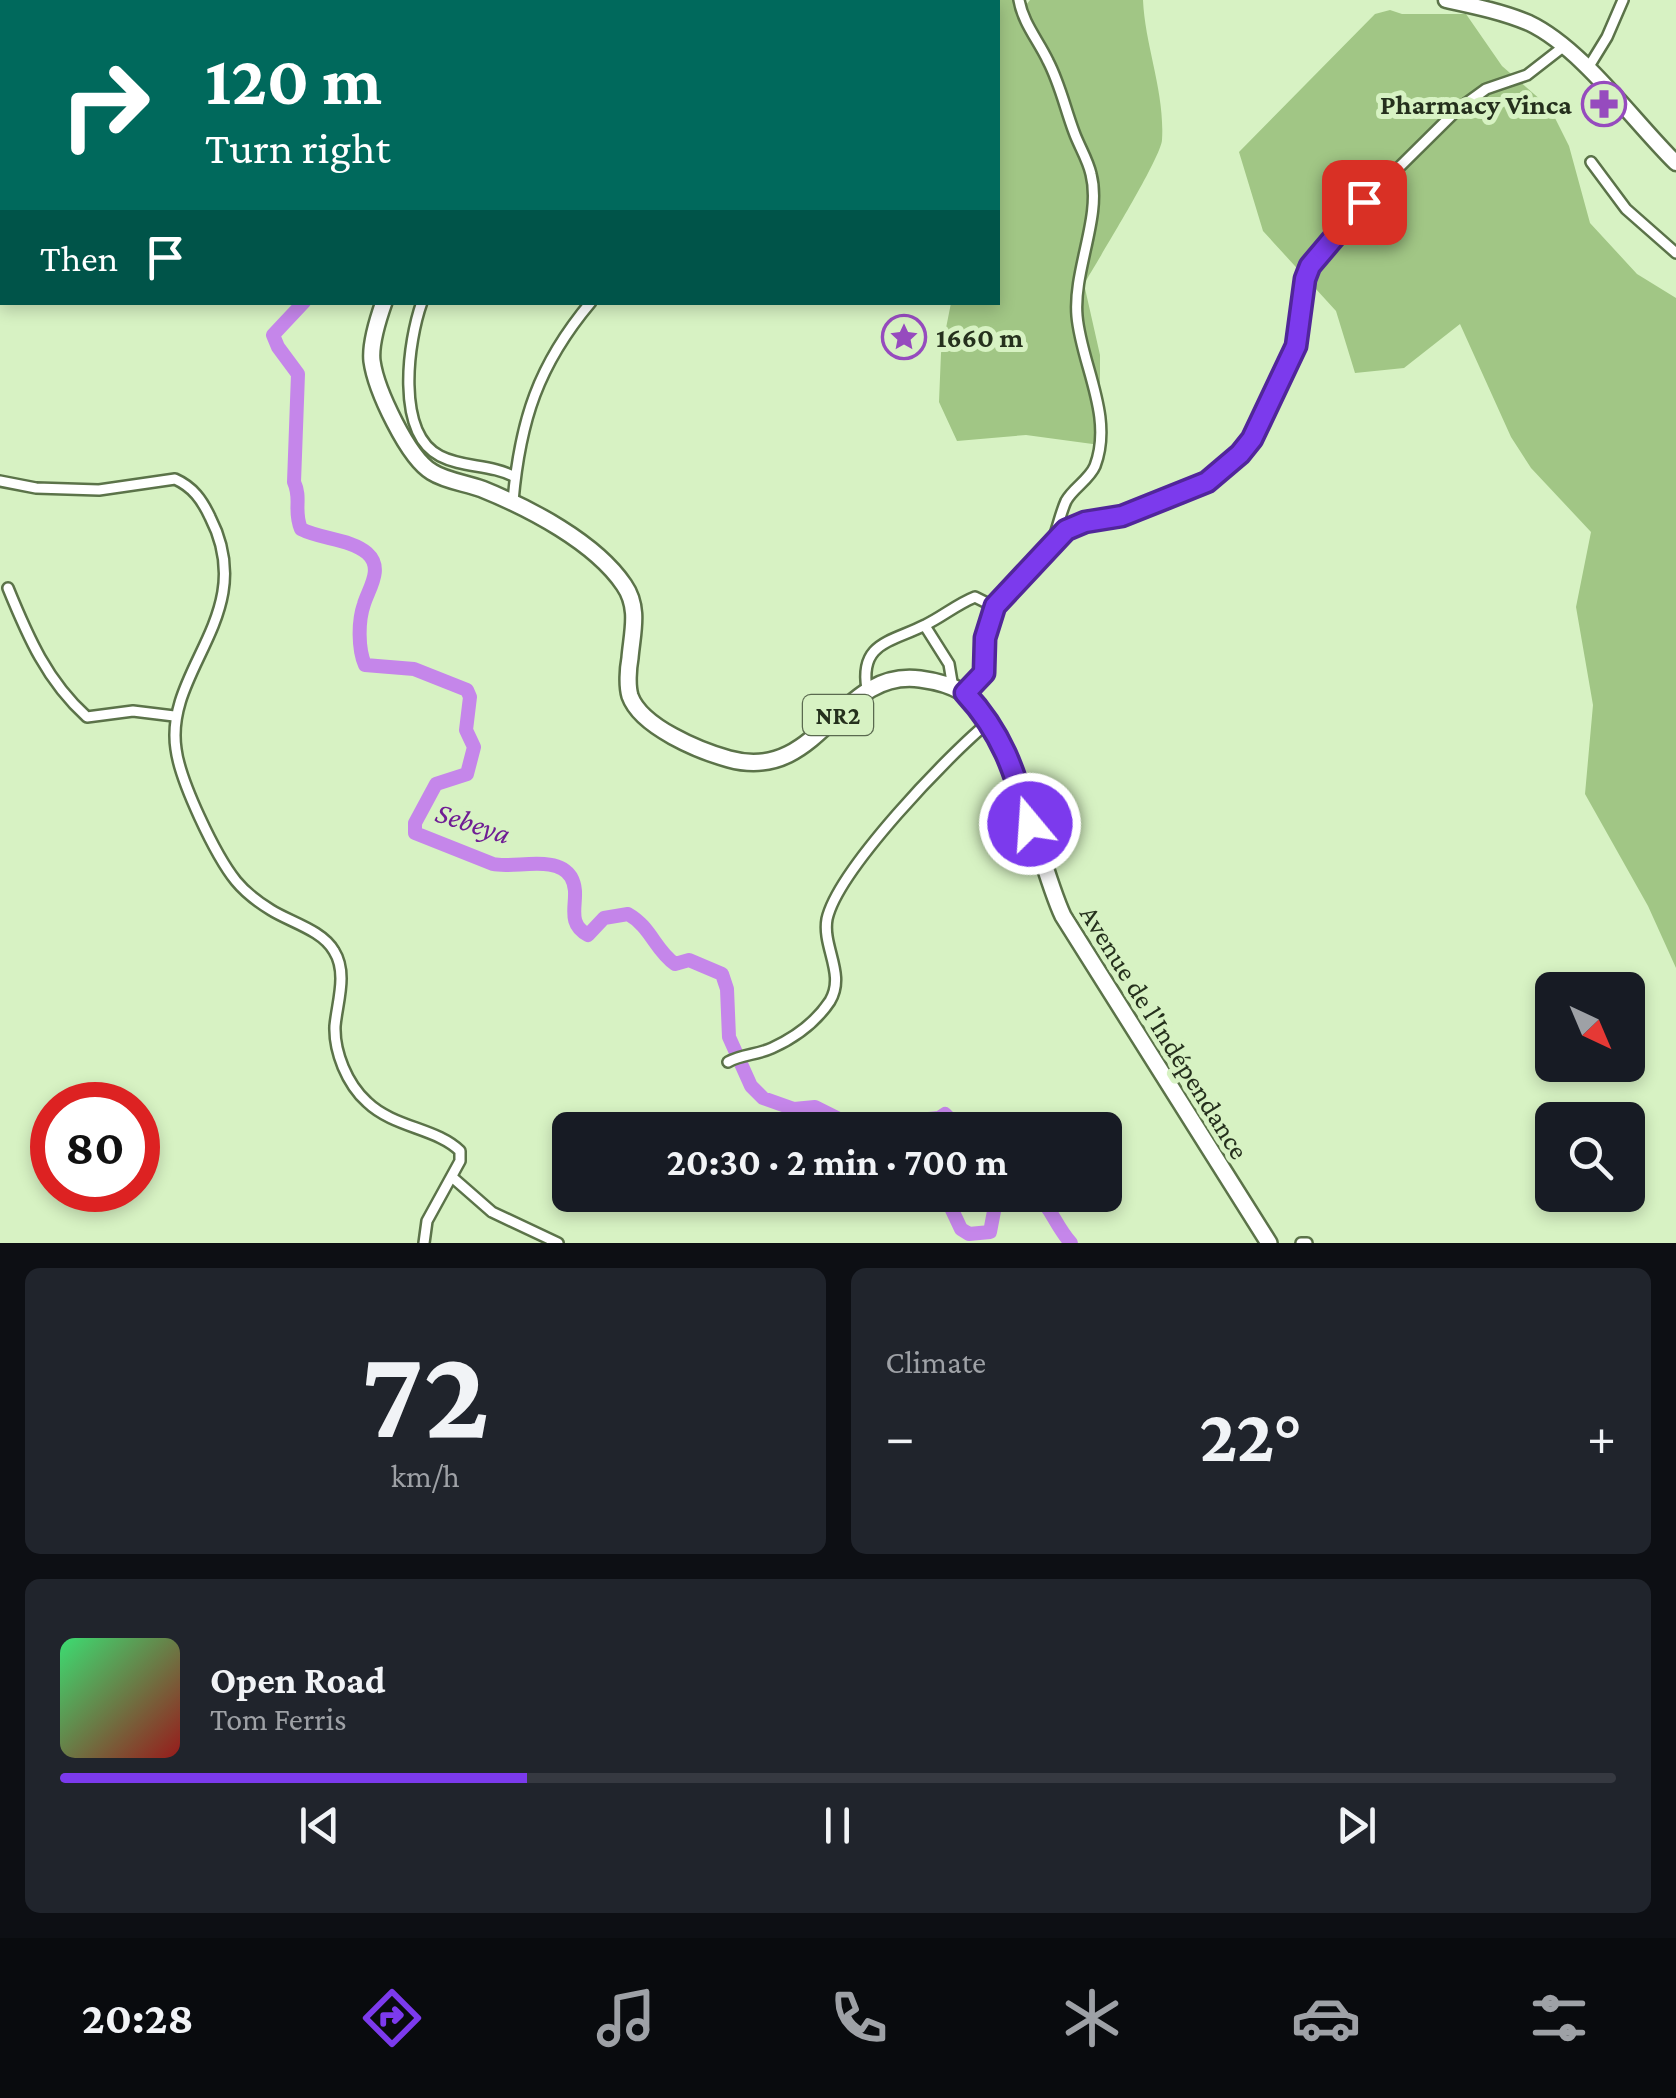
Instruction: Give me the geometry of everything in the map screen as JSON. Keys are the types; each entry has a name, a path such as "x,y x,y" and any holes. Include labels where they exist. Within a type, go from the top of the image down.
{"highway":[{"name":"NR2","path":"383,305 372,361 410,450 435,474 514,502 602,561 628,590 635,618 629,660 631,698 650,721 668,734 731,760 772,762 794,754 867,689 908,677 938,681 959,691"},
{"name":"Avenue de l'Indépendance","path":"959,691 990,720 1002,743 1047,880 1063,916 1269,1243"}],"main road":[{"path":"1446,0 1526,22 1563,47 1676,163"}],"street":[{"path":"1019,0 1022,17 1055,75 1094,189 1088,238 1078,275 1076,314 1080,340 1092,370 1099,437 1095,466 1066,502 1054,540"},
{"path":"1587,69 1623,0"},
{"path":"924,626 949,664 959,691 984,673 985,638 995,606 1054,540 1077,524 1122,516 1207,482 1240,454 1252,439 1296,346 1305,279 1320,251 1443,121 1486,89 1527,75 1563,47"},
{"path":"1591,162 1626,208 1676,253"},
{"path":"421,305 413,327 409,376 410,400 425,444 454,461 496,468 516,477"},
{"path":"514,502 529,406 557,350 589,305"},
{"path":"0,481 36,488 99,490 175,479 201,499 216,528 222,603 174,716 176,755 235,880 271,910 316,934 334,950 341,982 336,1044 353,1083 367,1102 388,1118 460,1151 460,1161 428,1221 424,1243"},
{"path":"8,588 34,652 62,692 87,717 133,711 174,716"},
{"path":"867,689 865,676 872,652 882,644 975,597 995,606"},
{"path":"735,1058 771,1049 798,1033 830,1000 837,983 826,933 828,916 846,882 958,747 990,720"},
{"path":"452,1177 492,1212 558,1243"},
{"path":"531,1243 544,1237"}],"green space":[{"path":"1000,0 1020,0 1026,5 1030,0 1143,0 1161,104 1162,140 1141,187 1084,284 1100,355 1100,445 1026,435 957,441 939,402 941,353 951,305 1000,305"},
{"path":"1390,10 1402,14 1466,14 1502,66 1550,108 1569,146 1590,223 1637,274 1676,298 1676,968 1648,906 1585,794 1593,705 1576,607 1591,532 1531,468 1511,437 1460,324 1404,368 1355,373 1336,311 1263,231 1239,152 1375,14"}],"waterway":[{"name":"Sebeya","path":"301,305 273,335 298,374 294,482 301,529 353,545 372,559 374,578 360,627 365,665 414,669 467,690 470,697 466,730 474,747 467,774 436,784 415,823 415,833 493,864 556,866 571,877 576,923 588,935 604,918 628,914 675,964 689,960 722,974 727,989 729,1037 751,1086 763,1098 794,1109 815,1107 825,1112"},
{"name":"Sebeya","path":"953,1212 961,1229 969,1234 990,1232 994,1212"},
{"name":"Sebeya","path":"1050,1212 1071,1243"}],"place":[{"name":"Pharmacy Vinca","path":"1604,104"},
{"name":"1660 m","path":"904,337"}],"route":[{"path":"1030,824 1002,743 990,720 965,693 984,673 985,638 995,606 1066,530 1077,524 1122,516 1207,482 1240,454 1252,439 1296,346 1310,266 1364,202"}]}
